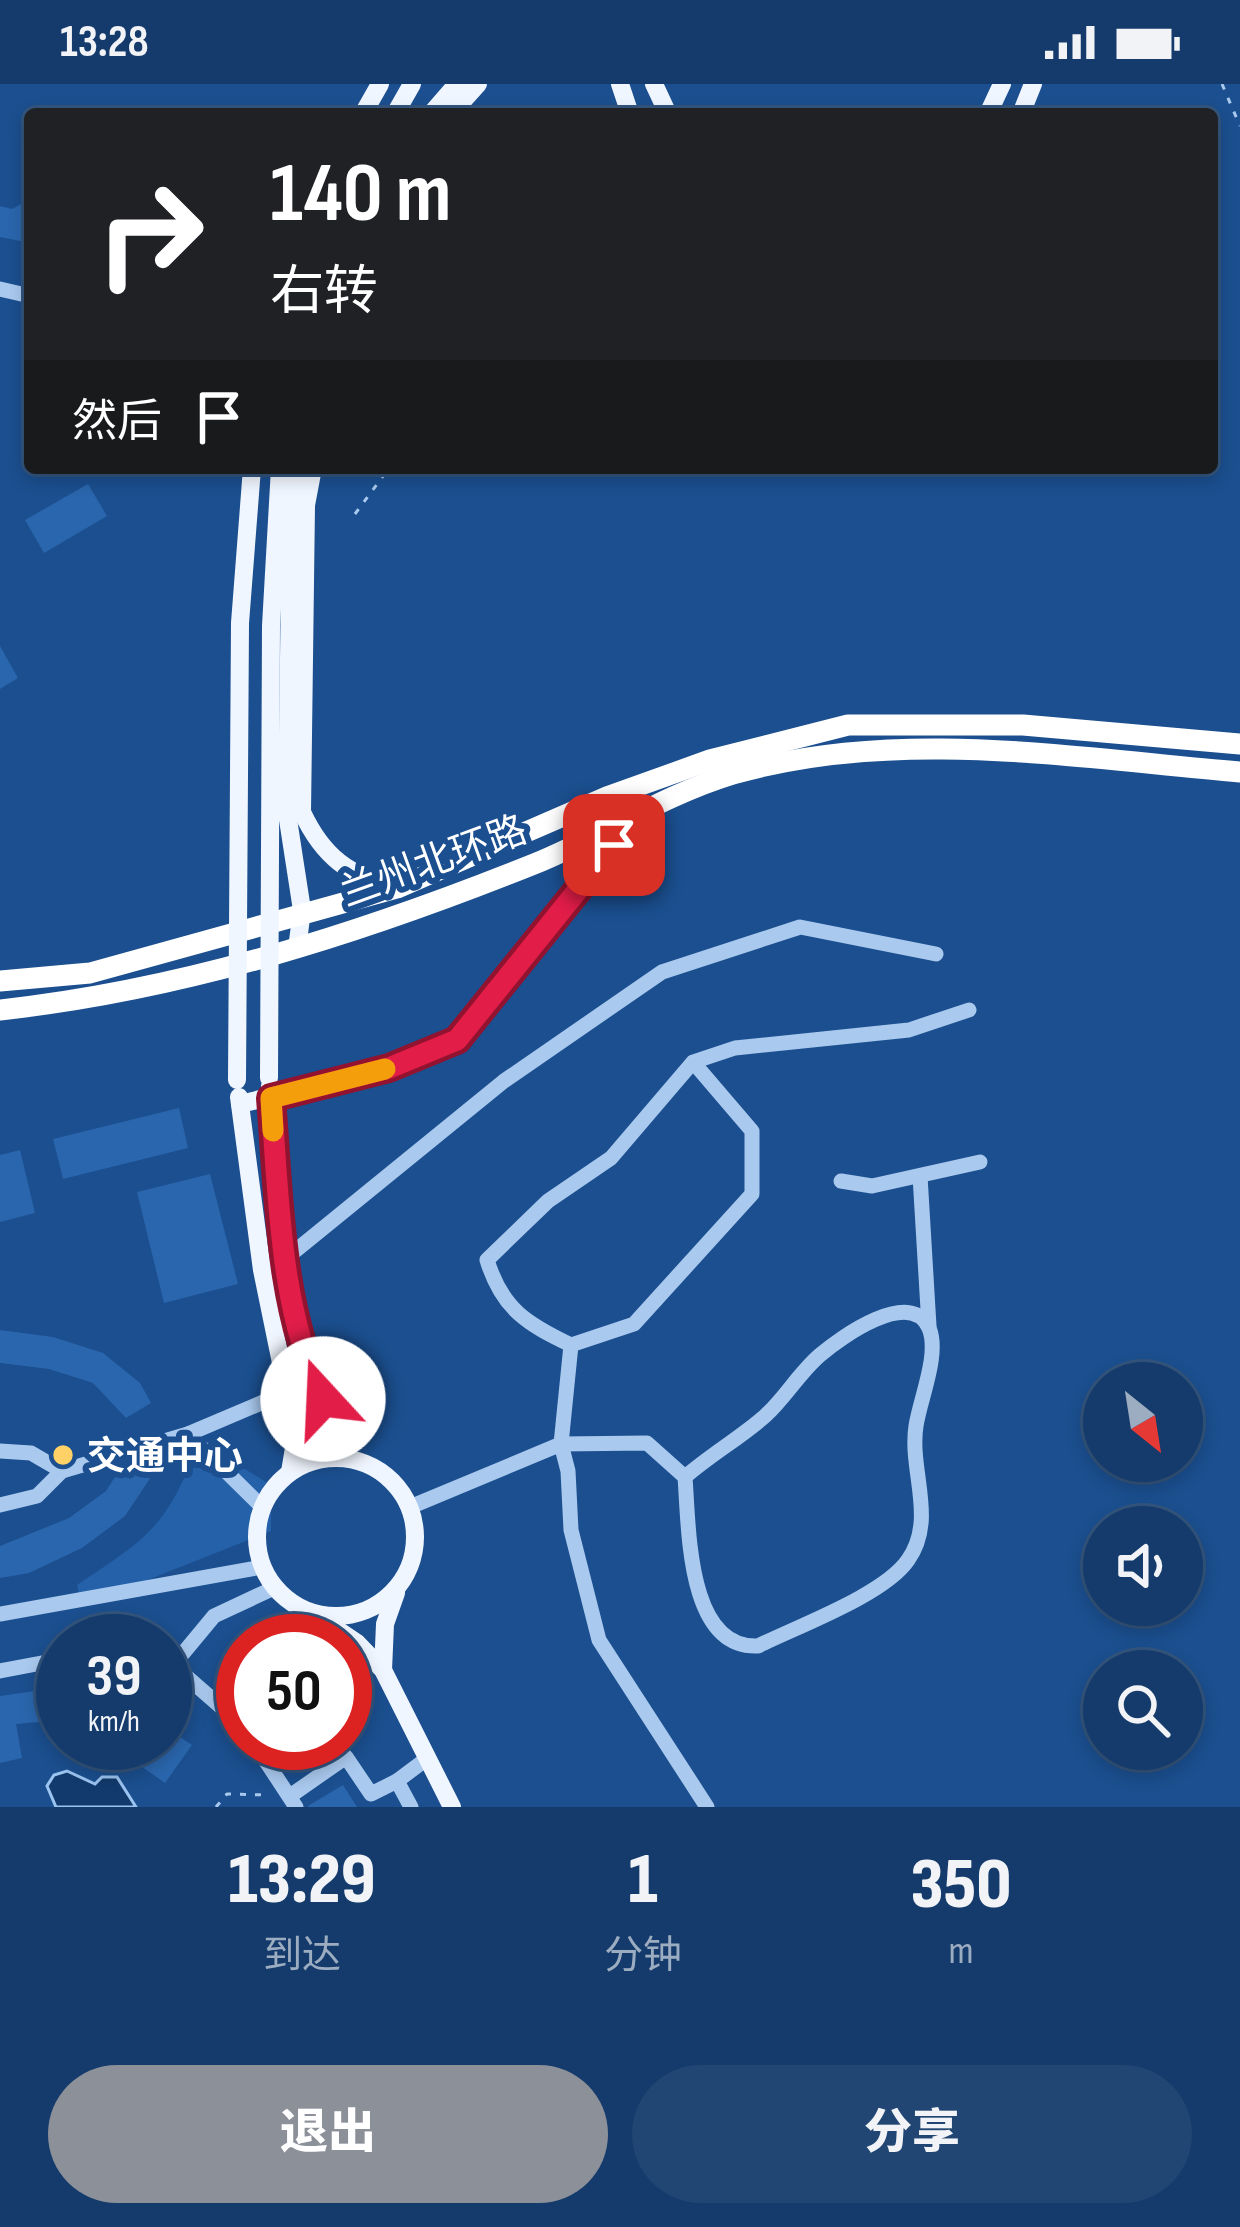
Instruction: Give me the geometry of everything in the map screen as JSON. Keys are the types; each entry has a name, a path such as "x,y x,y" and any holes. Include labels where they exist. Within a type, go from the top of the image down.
{"highway":[{"name":"兰州北环路","path":"0,981 90,973 302,910 397,888 607,797 710,760 848,725 1023,725 1240,744"},
{"name":"兰州北环路","path":"0,1010 103,999 297,949 536,862 733,775 872,749 1005,751 1240,772"}],"main road":[{"path":"436,108 457,84"},
{"path":"457,108 478,84"},
{"path":"252,474 240,623 237,1080 262,1270 296,1436 290,1472"},
{"path":"280,474 271,626 270,1088 284,1260 309,1370 351,1459"},
{"path":"296,474 291,504 287,813 302,910 297,949"},
{"path":"312,474 306,506 302,812 316,841 338,864 397,888"},
{"path":"240,1104 270,1088 389,1068 457,1040 639,813"},
{"path":"383,1670 385,1624 415,1548 410,1507 387,1475 351,1459 319,1459 290,1472 262,1507 256,1537 262,1568 274,1588 314,1614 360,1613 398,1587"},
{"path":"372,1658 383,1670 452,1807"}],"street":[{"path":"262,1270 284,1260 504,1081 662,972 800,927 936,954"},
{"path":"693,1061 752,1131 752,1194 634,1324 571,1345 534,1329 495,1288 487,1260 548,1201 611,1158 693,1061 735,1048 909,1030 970,1010"},
{"path":"841,1181 872,1186 980,1162"},
{"path":"410,1507 560,1444 647,1443 685,1477 691,1547 706,1610 721,1636 736,1647 758,1646 879,1585 907,1562 921,1533 913,1446 933,1347 920,1176"},
{"path":"685,1477 765,1416 820,1355 866,1325 901,1311 918,1315 928,1326"},
{"path":"571,1345 560,1444 568,1472 571,1530 599,1640 707,1807"},
{"path":"0,1505 37,1496 62,1471 188,1434 287,1392"},
{"path":"188,1434 262,1507"},
{"path":"0,1451 31,1453 62,1471"},
{"path":"0,1614 148,1592 262,1568"},
{"path":"192,1638 214,1616 274,1588"},
{"path":"0,1672 36,1665"},
{"path":"192,1681 216,1702"},
{"path":"272,1770 293,1802 346,1756 375,1801 425,1760"},
{"path":"397,1781 411,1807"}],"path":[{"path":"1222,84 1240,126"},
{"path":"355,514 384,474"},
{"path":"216,1807 227,1794 293,1802"}],"shaded area":[{"path":"192,1459 235,1463 271,1485 271,1531 140,1583 80,1598 77,1585 133,1546 160,1519"},
{"path":"67,1771 95,1784 102,1777 117,1777 136,1807 56,1807 47,1786 54,1775"}],"building":[{"path":"24,202 24,242 0,237 0,206 12,209"},
{"path":"88,484 107,516 44,553 25,520"},
{"path":"0,646 18,678 0,689"},
{"path":"179,1108 188,1148 63,1179 53,1139"},
{"path":"20,1150 35,1213 0,1222 0,1155"},
{"path":"210,1174 238,1284 164,1303 137,1192"},
{"path":"0,1330 53,1337 103,1353 140,1383 151,1403 126,1418 93,1383 49,1369 0,1363"},
{"path":"155,1456 151,1477 125,1516 82,1548 29,1573 0,1578 0,1546 69,1518 106,1491 122,1466"},
{"path":"36,1691 36,1722 16,1724 22,1758 0,1763 0,1696"},
{"path":"146,1770 174,1770 165,1783"},
{"path":"343,1785 357,1807 308,1807 308,1806"}],"slow traffic":[{"path":"273,1131 271,1098 385,1069"}],"place":[{"name":"交通中心","path":"63,1455"}],"route":[{"path":"323,1399 309,1370 284,1260 271,1098 389,1068 457,1040 481,1016 499,986 614,845"}]}
